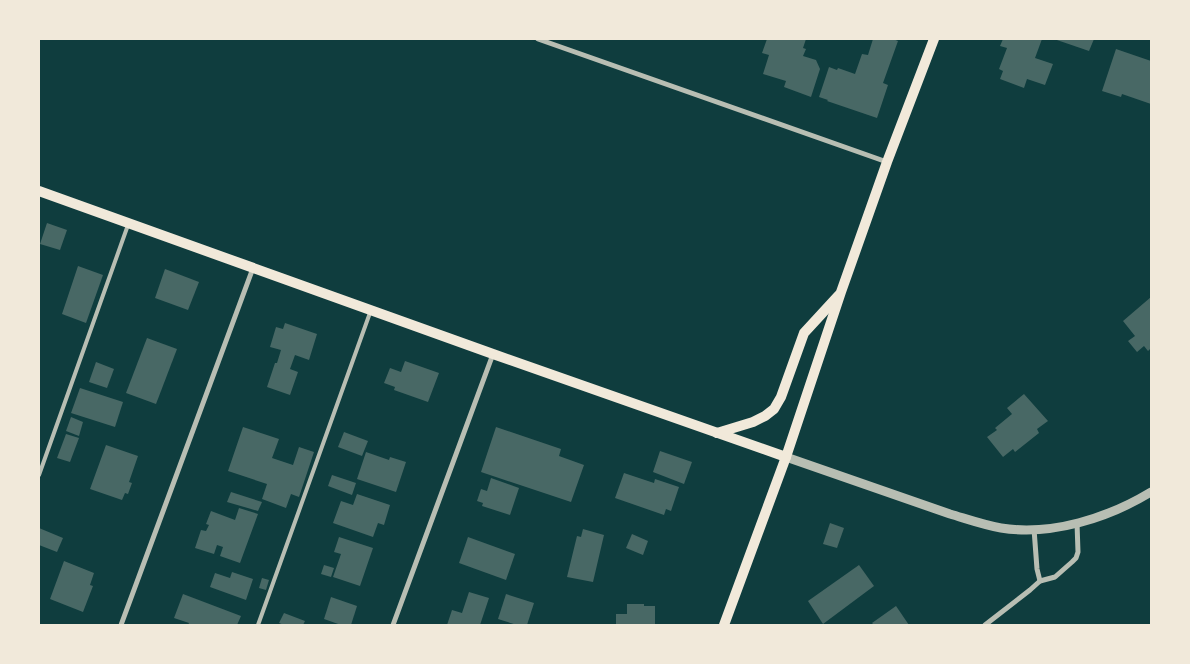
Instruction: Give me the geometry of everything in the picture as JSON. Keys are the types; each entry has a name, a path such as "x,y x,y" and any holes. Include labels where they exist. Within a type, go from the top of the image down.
{"main road":[{"path":"724,625 786,457 887,162 934,39"},
{"path":"39,192 786,457"},
{"path":"717,433 753,422 765,416 774,408 804,333 841,292"}],"street":[{"path":"538,39 887,162"},
{"path":"121,625 253,268"},
{"path":"393,625 493,354"},
{"path":"786,457 950,514 1003,528 1034,529 1065,526 1091,520 1116,511 1151,492"},
{"path":"985,625 1040,581 1055,577 1076,558 1078,552 1077,523"},
{"path":"1034,529 1037,569 1040,581"}],"lane":[{"path":"39,475 129,224"},
{"path":"258,625 371,310"}],"building":[{"path":"767,39 806,39 803,48 806,49 803,56 816,60 820,69 811,97 784,87 786,81 763,74 769,55 762,53"},
{"path":"873,39 893,39 898,41 883,83 888,85 877,118 819,97 829,67 855,74 862,54 868,55"},
{"path":"1003,39 1042,39 1035,58 1053,64 1045,85 1027,79 1024,88 1000,79 1003,71 999,69 1007,48 1000,46"},
{"path":"1054,39 1094,39 1089,51"},
{"path":"1116,49 1151,61 1151,104 1122,94 1121,97 1102,91"},
{"path":"47,223 67,230 60,250 40,244"},
{"path":"78,266 103,275 86,323 62,314"},
{"path":"165,269 199,282 188,310 155,298"},
{"path":"1151,297 1151,348 1148,351 1144,346 1137,352 1128,341 1135,336 1123,321"},
{"path":"285,323 317,334 309,360 295,355 290,369 298,372 290,395 267,387 281,350 270,347 276,327 283,329"},
{"path":"147,338 177,349 156,404 126,393"},
{"path":"405,361 439,373 428,402 394,390 395,387 384,383 390,368 401,372"},
{"path":"96,362 114,369 107,388 89,382"},
{"path":"80,388 123,402 115,427 71,413"},
{"path":"1024,394 1048,421 1037,429 1039,433 1015,452 1013,449 1003,457 987,437 997,430 995,428 1012,414 1007,408"},
{"path":"71,417 83,422 79,436 66,431"},
{"path":"243,427 279,439 272,458 293,465 299,447 314,452 299,497 291,494 286,508 262,499 267,484 228,471"},
{"path":"496,427 561,449 559,456 584,465 571,502 481,472"},
{"path":"344,432 368,441 362,456 338,447"},
{"path":"66,434 79,438 70,462 57,458"},
{"path":"106,445 138,456 129,482 132,483 128,494 125,493 122,500 90,489"},
{"path":"660,451 692,462 684,484 653,472"},
{"path":"366,452 389,460 390,457 406,462 396,492 357,479"},
{"path":"624,473 654,483 655,479 679,487 671,511 666,509 664,515 615,498"},
{"path":"332,475 356,483 352,495 328,486"},
{"path":"491,478 519,488 510,515 482,506 483,503 477,501 481,489 487,491"},
{"path":"231,492 262,502 258,511 227,502"},
{"path":"357,494 390,505 384,525 378,523 373,537 333,523 341,501 353,505"},
{"path":"239,508 258,514 240,563 220,556 223,547 217,545 214,554 195,548 201,530 206,531 209,525 206,524 211,511 235,520"},
{"path":"830,523 844,528 837,548 823,544"},
{"path":"39,528 63,538 57,552 39,545"},
{"path":"583,529 604,535 593,582 567,577 577,536 581,537"},
{"path":"632,534 648,541 643,555 626,548"},
{"path":"339,537 373,548 360,586 333,577 341,554 334,552"},
{"path":"468,537 515,554 506,580 459,563"},
{"path":"64,561 94,573 90,585 93,586 83,612 50,599"},
{"path":"324,565 334,568 331,577 321,574"},
{"path":"859,565 874,586 823,624 808,601"},
{"path":"232,572 253,579 246,600 210,587 215,573 230,578"},
{"path":"262,578 269,580 266,590 259,588"},
{"path":"469,592 489,598 480,625 447,625 452,610 462,613"},
{"path":"183,594 241,616 237,625 188,625 189,623 174,618"},
{"path":"506,594 534,603 527,625 517,625 498,619"},
{"path":"331,597 357,606 351,625 341,625 324,619"},
{"path":"627,604 655,606 655,625 616,625 616,614 627,614"},
{"path":"896,606 909,625 874,625 872,623"},
{"path":"284,613 305,621 303,625 284,625 279,623"}]}
